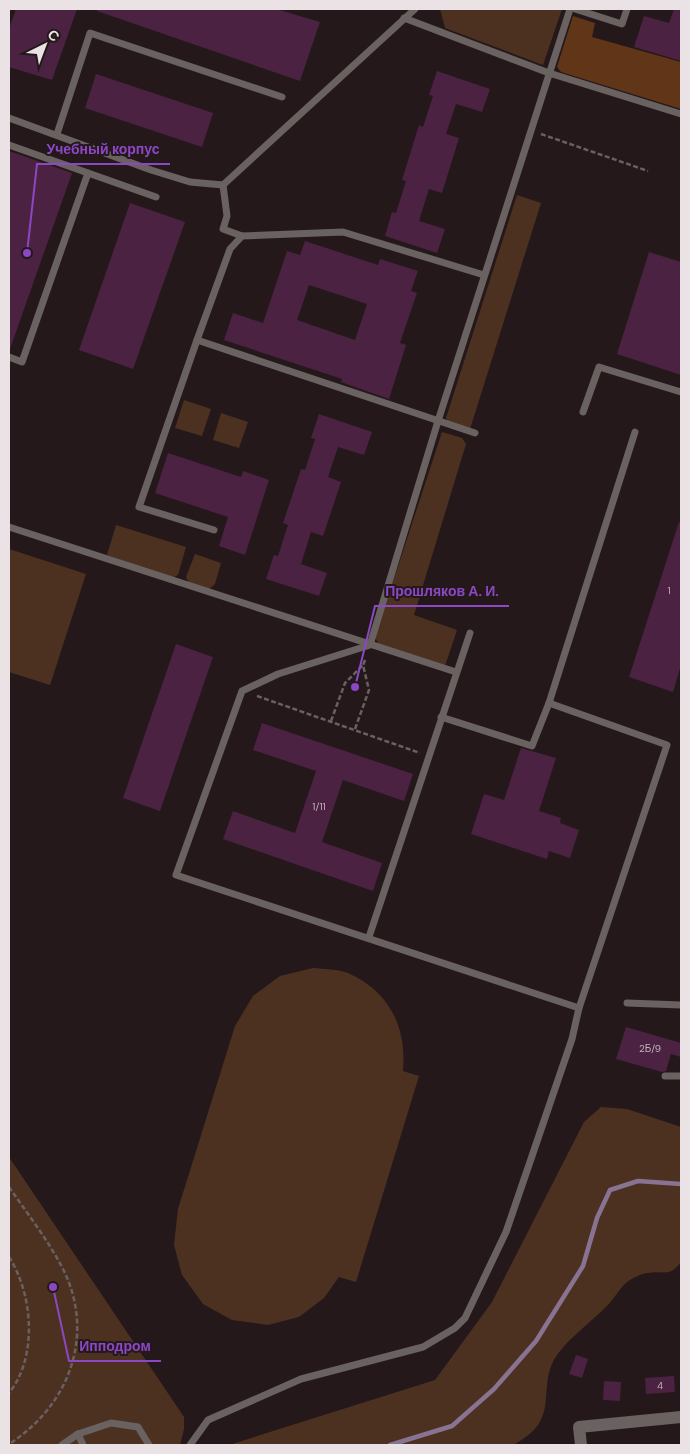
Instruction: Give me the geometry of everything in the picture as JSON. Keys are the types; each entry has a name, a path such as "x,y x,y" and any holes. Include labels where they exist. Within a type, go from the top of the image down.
{"street":[{"path":"582,1445 580,1427 681,1417"}],"lane":[{"path":"9,118 190,182 223,185 415,9"},
{"path":"370,645 438,421 570,9"},
{"path":"576,9 622,24 627,9"},
{"path":"404,18 548,73 681,114"},
{"path":"57,134 90,33 282,97"},
{"path":"9,145 156,197"},
{"path":"9,357 22,362 88,173"},
{"path":"223,185 227,216 223,229 242,236 342,232 484,275"},
{"path":"214,530 139,507 230,249 242,236"},
{"path":"197,340 475,433"},
{"path":"584,412 599,367 681,392"},
{"path":"441,716 532,746 549,704 635,432"},
{"path":"9,527 456,672"},
{"path":"369,937 470,633"},
{"path":"370,645 278,674 242,691 176,875 369,937 579,1008"},
{"path":"190,1445 208,1420 301,1379 423,1347 455,1328 465,1318 506,1232 572,1040 579,1008 667,745 549,704"},
{"path":"627,1003 681,1005"},
{"path":"664,1076 681,1076"},
{"path":"62,1445 78,1434 111,1423 138,1427 150,1445"},
{"path":"78,1434 84,1445"}],"path":[{"path":"531,131 648,171"},
{"path":"331,721 345,683 363,665 370,645"},
{"path":"355,730 369,690 363,665"},
{"path":"242,691 428,756"},
{"path":"9,1187 64,1270 73,1300 78,1336 70,1373 52,1403 34,1425 9,1444"},
{"path":"9,1257 15,1266 24,1292 28,1323 25,1363 18,1382 9,1393"}],"shaded area":[{"path":"440,9 562,9 543,65 445,28"},
{"path":"573,16 595,23 592,37 681,62 681,109 561,72 557,67"},
{"path":"517,195 541,203 470,429 448,423 446,418"},
{"path":"184,400 211,409 202,436 175,428"},
{"path":"221,413 248,422 239,448 213,440"},
{"path":"442,432 462,438 466,444 414,615 457,630 445,666 379,645 375,637"},
{"path":"116,525 186,547 178,575 172,578 107,555"},
{"path":"9,549 86,574 50,685 9,672"},
{"path":"195,554 221,563 215,584 208,590 189,583 186,577"},
{"path":"313,968 348,973 374,990 384,1000 398,1025 402,1040 403,1071 419,1076 356,1282 339,1277 324,1298 299,1317 268,1325 232,1320 203,1304 182,1275 174,1245 178,1209 235,1026 253,996 280,976"},
{"path":"601,1107 627,1109 681,1127 681,1262 670,1272 646,1273 627,1282 607,1306 565,1345 552,1364 548,1376 544,1412 539,1424 529,1435 513,1445 229,1445 435,1380 492,1302 584,1122"},
{"path":"9,1157 184,1417 184,1429 180,1445 9,1445"}],"building":[{"path":"16,9 77,9 52,80 9,67 9,29"},
{"path":"97,9 276,9 320,22 300,81 97,11"},
{"path":"674,9 681,9 681,61 634,47 644,16 669,23"},
{"path":"437,71 490,89 482,112 456,104 446,134 459,138 442,193 429,189 419,221 445,229 437,253 385,236 392,212 396,213 406,181 402,180 419,125 423,127 433,96 429,95"},
{"path":"96,74 213,113 202,147 85,108"},
{"path":"9,151 72,173 10,349 9,349"},
{"path":"130,203 185,222 133,369 79,350"},
{"path":"305,241 378,265 380,259 418,271 411,291 417,293 400,343 406,345 389,399 341,382 342,379 224,340 233,313 263,323 287,251 300,255","holes":["309,285 367,304 355,340 297,320"]},
{"path":"649,252 681,262 681,375 617,354"},
{"path":"319,414 372,432 364,455 338,447 328,477 341,482 323,536 311,532 301,564 327,573 319,596 266,579 274,555 278,556 288,525 283,523 301,469 305,470 315,439 311,438"},
{"path":"168,453 241,477 243,471 269,480 245,555 219,546 228,517 155,493"},
{"path":"679,522 681,523 681,665 673,692 629,677"},
{"path":"176,644 213,657 160,811 123,798"},
{"path":"262,723 413,774 404,801 343,780 322,842 382,863 373,891 223,839 233,811 295,833 316,771 253,750"},
{"path":"521,748 556,758 539,811 561,818 560,823 579,830 570,858 549,851 547,859 471,834 484,794 504,800"},
{"path":"626,1027 681,1043 681,1057 671,1054 666,1071 662,1072 616,1059"},
{"path":"576,1355 588,1359 582,1378 569,1374"},
{"path":"674,1376 675,1392 646,1394 645,1378"},
{"path":"604,1381 621,1382 620,1401 603,1400"}],"waterway":[{"path":"390,1445 452,1426 494,1389 536,1341 583,1266 597,1218 610,1190 638,1181 681,1184"}],"place":[{"name":"Учебный корпус","path":"27,253"},
{"name":"Прошляков А. И.","path":"355,687"},
{"name":"Ипподром","path":"53,1287"}]}
